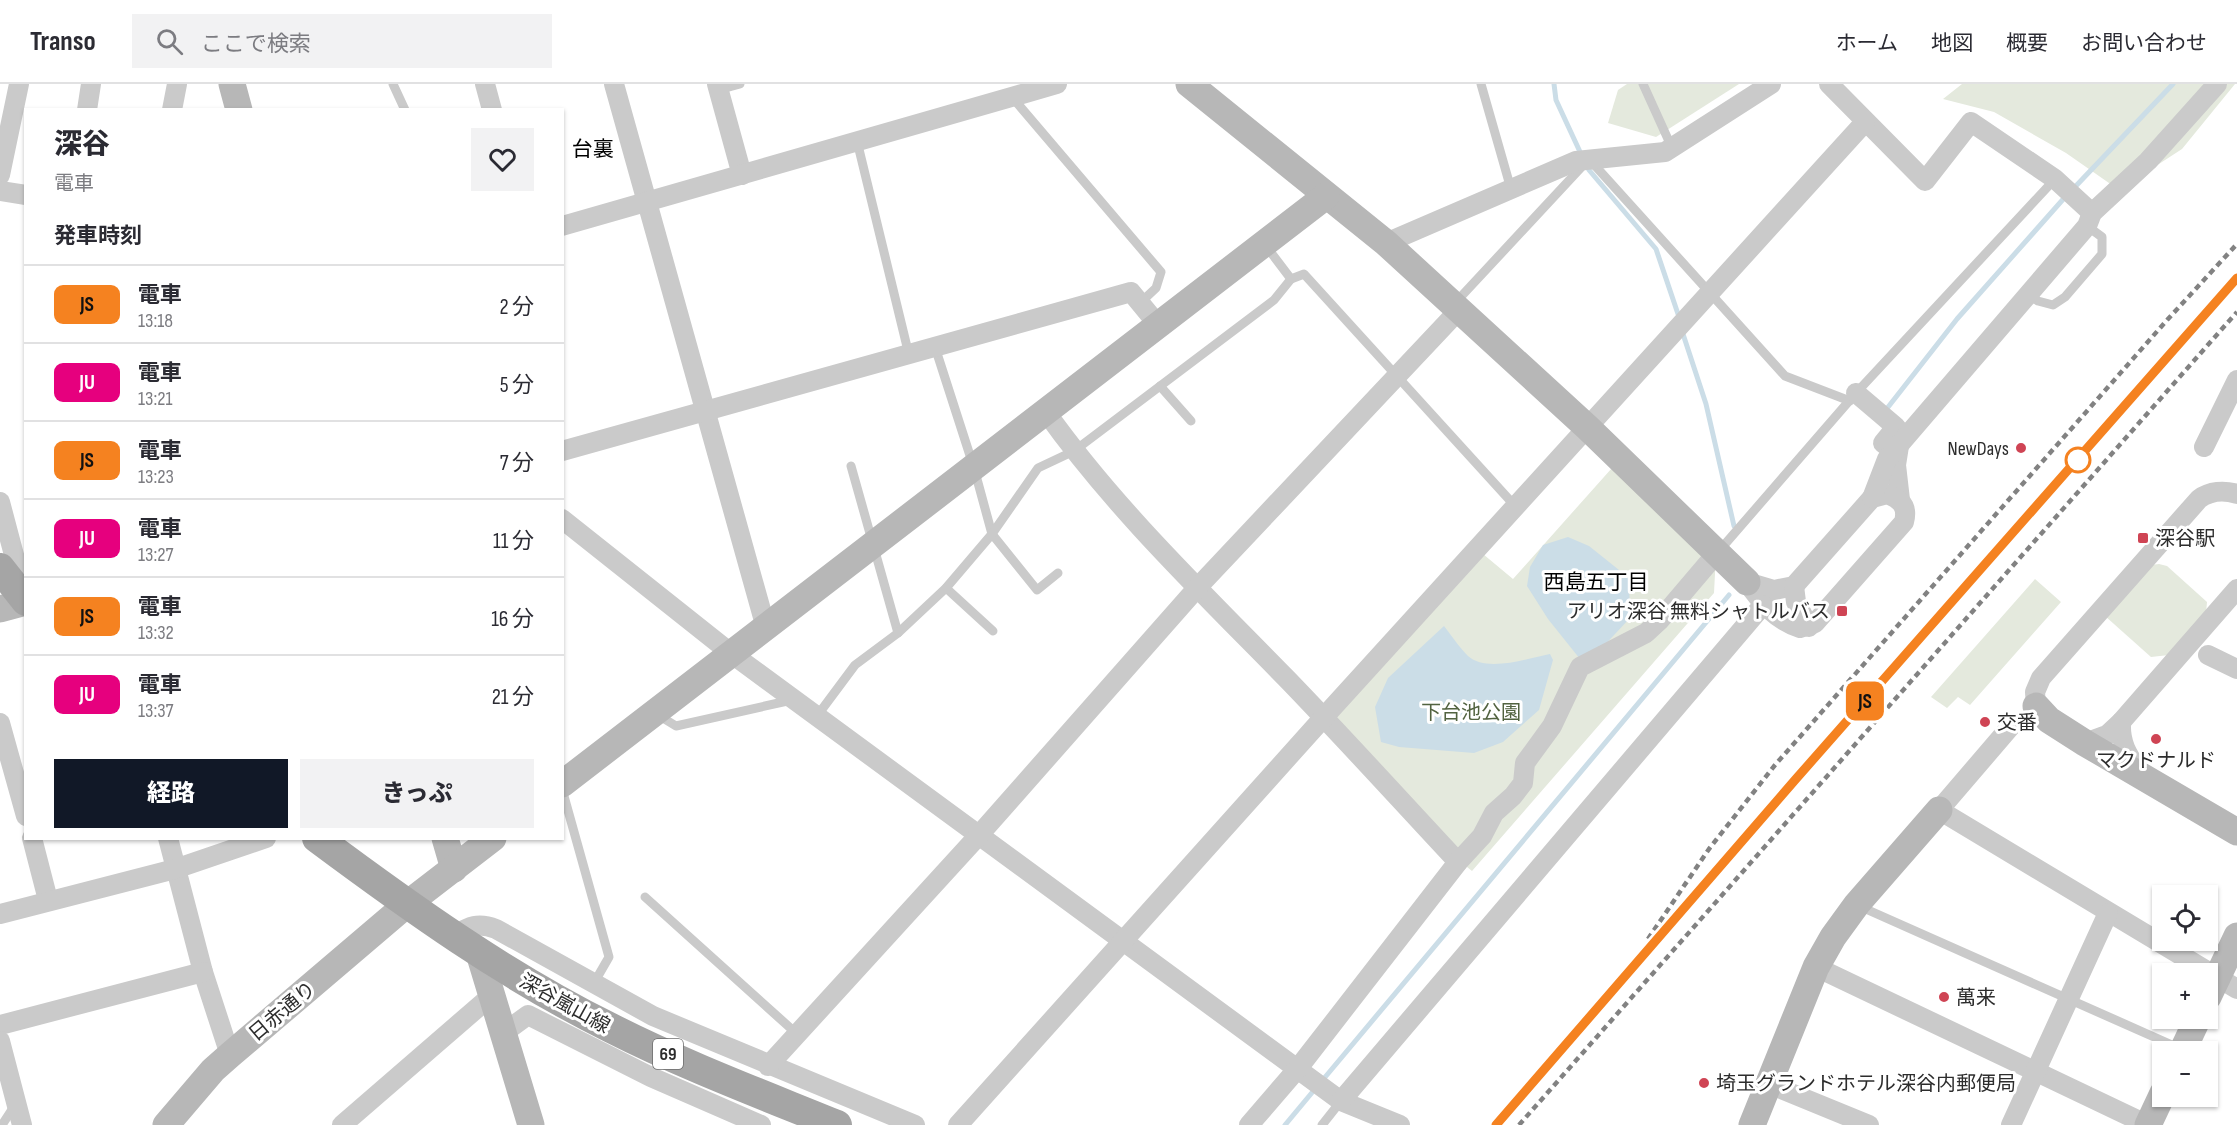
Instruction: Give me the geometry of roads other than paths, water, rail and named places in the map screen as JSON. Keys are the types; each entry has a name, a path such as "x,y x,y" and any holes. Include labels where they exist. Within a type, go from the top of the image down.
{"main road":[{"path":"0,568 24,598"},
{"name":"深谷嵐山線","path":"320,840 406,905 479,953 611,1028 837,1125"}],"street":[{"path":"0,175 19,84"},
{"path":"87,108 91,84"},
{"path":"172,108 177,84"},
{"path":"232,84 238,108"},
{"path":"485,84 491,108"},
{"path":"614,84 765,628"},
{"path":"564,225 742,175 1018,92 1057,84"},
{"path":"1189,84 1386,243 1588,428 1791,625 1800,628 1809,627 1821,617 1904,522 1906,510 1900,500 1896,465 1903,441 1901,431 1887,447 1883,443 1896,427 1853,397"},
{"path":"1386,243 1576,160 1665,152 1771,84"},
{"path":"1829,84 1925,181 1971,122 2055,179 2089,215"},
{"path":"1339,1099 1758,593 1794,586 1872,498 1887,459 2028,294 2089,215 2148,161 2217,84"},
{"path":"717,87 742,175"},
{"path":"958,1125 1324,717 1865,122"},
{"path":"0,191 24,195"},
{"path":"564,782 1326,196"},
{"path":"564,450 1131,292 1159,326"},
{"path":"768,1066 979,835 1197,588 1396,377 1456,308"},
{"path":"2204,447 2237,380"},
{"path":"1046,412 1074,451 1197,588 1324,717 1458,862"},
{"path":"2237,494 2219,492 2207,494 2199,499 2041,678 2035,692 2036,706 2049,720 2237,832"},
{"path":"1872,498 1887,494 1900,500"},
{"path":"0,502 24,593"},
{"path":"564,521 732,654 1299,1067 1339,1099 1400,1125"},
{"path":"1249,1125 1299,1067 1458,862 1482,836 1494,813 1523,783 1525,763 1552,726 1580,667 1646,633 1716,554"},
{"path":"1794,586 1796,602 1809,627"},
{"path":"2085,743 2107,735 2121,722 2237,589"},
{"path":"0,609 24,602"},
{"path":"2208,655 2237,669"},
{"path":"2121,722 2121,737 2125,751 2144,777"},
{"path":"0,723 24,809"},
{"path":"1752,1125 1816,967 1833,937 1857,904 2012,726"},
{"path":"1939,810 2109,913 2221,988 2237,936"},
{"path":"33,840 48,900"},
{"path":"168,840 203,972 230,1055"},
{"path":"0,914 175,869 260,840"},
{"path":"446,840 454,869"},
{"name":"日赤通り","path":"166,1125 213,1070 230,1055 406,905 490,840"},
{"path":"2011,1125 2109,913"},
{"path":"453,936 471,925 483,924 653,1016 768,1066 915,1125"},
{"path":"479,953 529,1124"},
{"path":"1816,967 2148,1125 2156,1107"},
{"path":"0,1025 203,972"},
{"path":"342,1125 492,996"},
{"path":"502,1034 528,1015 651,1077 729,1120 761,1125"},
{"path":"0,1041 22,1125"},
{"path":"1769,1084 1869,1125"}],"lane":[{"path":"393,84 404,108"},
{"path":"717,87 740,84"},
{"path":"1481,84 1510,189"},
{"path":"1643,84 1672,148"},
{"path":"1018,92 1161,272 1156,288 1140,303"},
{"path":"857,141 909,355"},
{"path":"1456,308 1589,159 1785,376 1853,397"},
{"path":"1716,554 1853,397 2055,179"},
{"path":"2028,294 2038,301 2053,305 2065,297 2102,254 2102,237 2089,215"},
{"path":"1264,244 1291,279"},
{"path":"817,717 855,665 898,633 946,588 992,534 1038,468 1074,451 1274,300 1291,279 1304,274 1516,507"},
{"path":"935,347 974,468 992,534 1037,590 1058,573"},
{"path":"1160,386 1191,421"},
{"path":"851,466 898,633"},
{"path":"946,588 993,631"},
{"path":"655,713 676,726 794,699"},
{"path":"564,796 609,957 594,983"},
{"path":"645,897 797,1035"},
{"path":"1857,904 1870,913 2161,1041"},
{"path":"1322,1125 1339,1099"},
{"path":"2,1125 16,1103"}],"water":[{"path":"1568,537 1589,546 1629,578 1630,618 1600,650 1580,659 1548,619 1527,586 1530,567 1543,545"},
{"path":"1444,626 1468,656 1476,661 1508,663 1550,654 1553,660 1539,710 1503,742 1474,753 1399,747 1381,742 1375,707 1388,678"}],"waterway":[{"path":"1554,84 1556,100 1581,154"},
{"path":"2073,189 2173,84"},
{"path":"1589,170 1656,249 1678,314"},
{"path":"1885,411 1957,319 2066,196"},
{"path":"1683,334 1706,404 1734,526"},
{"path":"1321,1082 1729,595"},
{"path":"1285,1125 1315,1089"}],"railway":[{"path":"1648,939 1709,849 1775,765 2168,319 2237,244"},
{"path":"1496,1125 1795,780 2237,278"},
{"path":"1519,1125 2237,312"}],"train":[{"name":"JS","path":"1496,1125 1795,780 2237,278"}],"place":[{"name":"NewDays","path":"2021,448"},
{"name":"深谷駅","path":"2143,538"},
{"name":"アリオ深谷 無料シャトルバス","path":"1842,611"},
{"name":"交番","path":"1985,722"},
{"name":"マクドナルド","path":"2156,739"},
{"name":"萬来","path":"1944,997"},
{"name":"埼玉グランドホテル深谷内郵便局","path":"1704,1083"}],"district":[{"name":"台裏","path":"593,149"},
{"name":"西島五丁目","path":"1596,582"}],"park label":[{"name":"下台池公園","path":"1471,712"}]}
